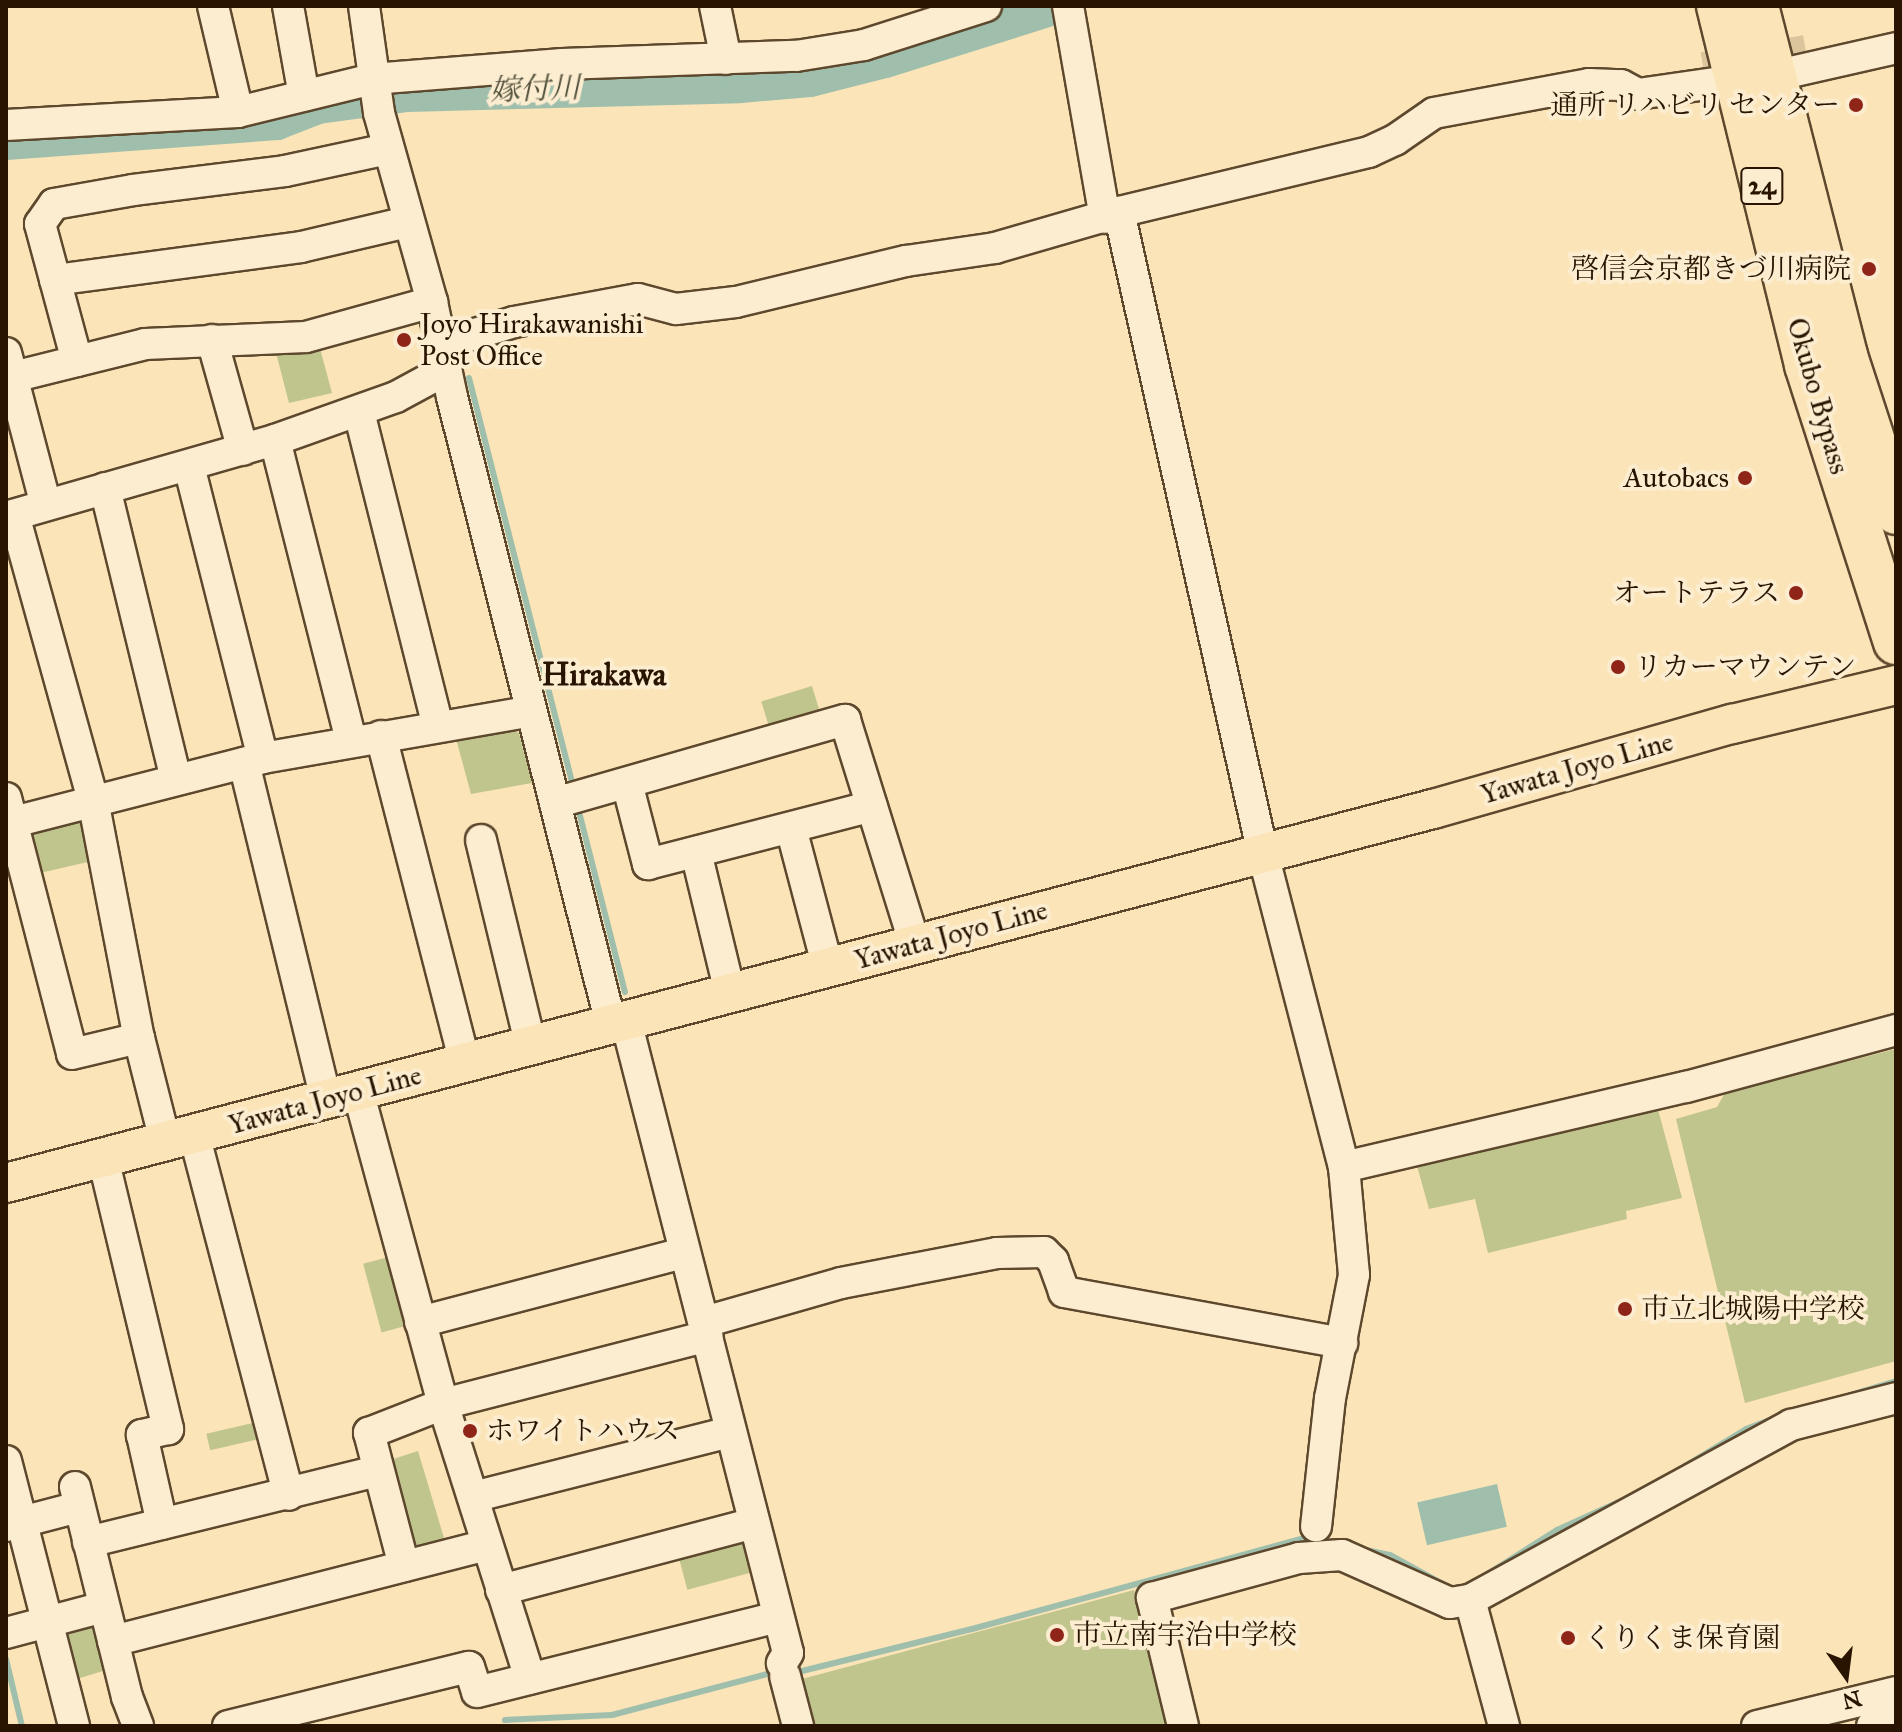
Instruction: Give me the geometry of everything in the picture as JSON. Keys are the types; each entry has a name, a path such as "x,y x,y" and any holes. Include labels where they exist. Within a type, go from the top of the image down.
{"highway":[{"name":"Okubo Bypass","path":"1719,6 1754,68 1896,512"},
{"name":"Okubo Bypass","path":"1756,6 1754,68 1807,365 1896,642"}],"main road":[{"name":"Yawata Joyo Line","path":"6,1183 1263,854 1732,724 1896,685"}],"street":[{"path":"213,6 238,112"},
{"path":"288,6 304,96"},
{"path":"364,6 375,93 388,149 432,302 555,803 683,1253 708,1328 729,1432 788,1653 784,1670 798,1726"},
{"path":"715,6 726,59"},
{"path":"6,125 238,112 304,96 375,93 562,64 796,56 864,45 986,6"},
{"path":"1070,15 1112,215 1263,854 1344,1167 1354,1275 1330,1398 1316,1526"},
{"path":"289,1495 180,1138 139,1038 93,800 10,516 243,450 359,412 396,397 444,357 514,322 638,299 676,309 736,302 906,261 995,248 1112,215 1369,152 1395,140 1434,113 1589,84 1621,85 1638,94 1865,43 1896,48"},
{"path":"1754,68 1896,48"},
{"path":"77,361 40,224 54,204 133,190 285,171 388,149"},
{"path":"55,280 301,247 408,222"},
{"path":"46,505 10,365 77,361 145,344 306,337 432,302"},
{"path":"212,340 243,450"},
{"path":"359,412 438,726"},
{"path":"275,440 351,741"},
{"path":"189,466 254,760 342,1095 420,1322 530,1679"},
{"path":"105,488 176,779"},
{"path":"139,1038 72,1054 8,815 93,800 254,760 531,711"},
{"path":"555,803 845,720 915,945"},
{"path":"381,736 465,1063"},
{"path":"627,783 648,864 872,806"},
{"path":"791,828 828,968"},
{"path":"481,840 531,1046"},
{"path":"696,852 730,993"},
{"path":"1344,1167 1686,1087 1896,1030"},
{"path":"103,1158 168,1429 142,1435 162,1524"},
{"path":"404,1566 376,1471 369,1433 443,1404 708,1328 841,1283 997,1253 1044,1252 1053,1261 1064,1292 1342,1343"},
{"path":"420,1322 683,1253"},
{"path":"1183,1726 1152,1598 1299,1558 1342,1555 1450,1603 1470,1600 1791,1425 1896,1398"},
{"path":"473,1497 729,1432"},
{"path":"6,1461 13,1524 45,1623 69,1725"},
{"path":"88,1542 289,1495 376,1471"},
{"path":"13,1524 77,1497 127,1697 138,1726"},
{"path":"501,1590 754,1523"},
{"path":"113,1641 487,1545"},
{"path":"1470,1600 1504,1726"},
{"path":"6,1633 104,1607"},
{"path":"228,1726 469,1667 477,1692 778,1617"},
{"path":"1757,1726 1896,1692"},
{"path":"1872,1726 1896,1716"}],"green space":[{"path":"318,341 332,393 289,403 274,345"},
{"path":"812,686 822,719 771,734 761,701"},
{"path":"503,727 519,733 532,783 471,794 455,735"},
{"path":"83,817 93,861 36,874 26,830"},
{"path":"1896,1049 1896,1361 1745,1403 1676,1119 1717,1107 1725,1093"},
{"path":"1657,1106 1682,1198 1626,1211 1627,1219 1488,1253 1475,1199 1429,1209 1416,1162"},
{"path":"396,1255 414,1324 382,1332 363,1264"},
{"path":"257,1422 261,1439 210,1450 206,1434"},
{"path":"418,1451 447,1548 416,1557 381,1463"},
{"path":"745,1538 754,1572 687,1590 678,1556"},
{"name":"市立南宇治中学校","path":"1134,1590 1170,1726 814,1726 802,1679"},
{"path":"98,1614 114,1668 69,1681 53,1628"}],"shaded area":[{"path":"1497,1484 1507,1527 1427,1545 1417,1502"}],"waterway":[{"name":"嫁付川","path":"6,142 277,122 318,106 407,94 740,85 810,79 885,60 1057,6"},
{"path":"469,378 573,785"},
{"path":"578,808 625,992"},
{"path":"1850,1395 1896,1381"},
{"path":"1685,1466 1746,1429 1774,1418"},
{"path":"1486,1575 1557,1530 1623,1500"},
{"path":"793,1670 798,1672 972,1629 1305,1538 1328,1543"},
{"path":"1366,1550 1390,1555 1443,1584"},
{"path":"6,1659 22,1726"},
{"path":"505,1720 612,1715 779,1671"}],"tunnel":[{"path":"1703,67 1806,50"}],"place":[{"name":"通所 リハビリ センター","path":"1856,105"},
{"name":"啓信会京都きづ川病院","path":"1869,269"},
{"name":"Joyo Hirakawanishi Post Office","path":"404,340"},
{"name":"Autobacs","path":"1745,478"},
{"name":"オートテラス","path":"1796,593"},
{"name":"リカーマウンテン","path":"1618,667"},
{"name":"市立北城陽中学校","path":"1625,1309"},
{"name":"ホワイトハウス","path":"470,1431"},
{"name":"市立南宇治中学校","path":"1057,1635"},
{"name":"くりくま保育園","path":"1568,1638"}],"district":[{"name":"Hirakawa","path":"604,675"}]}
